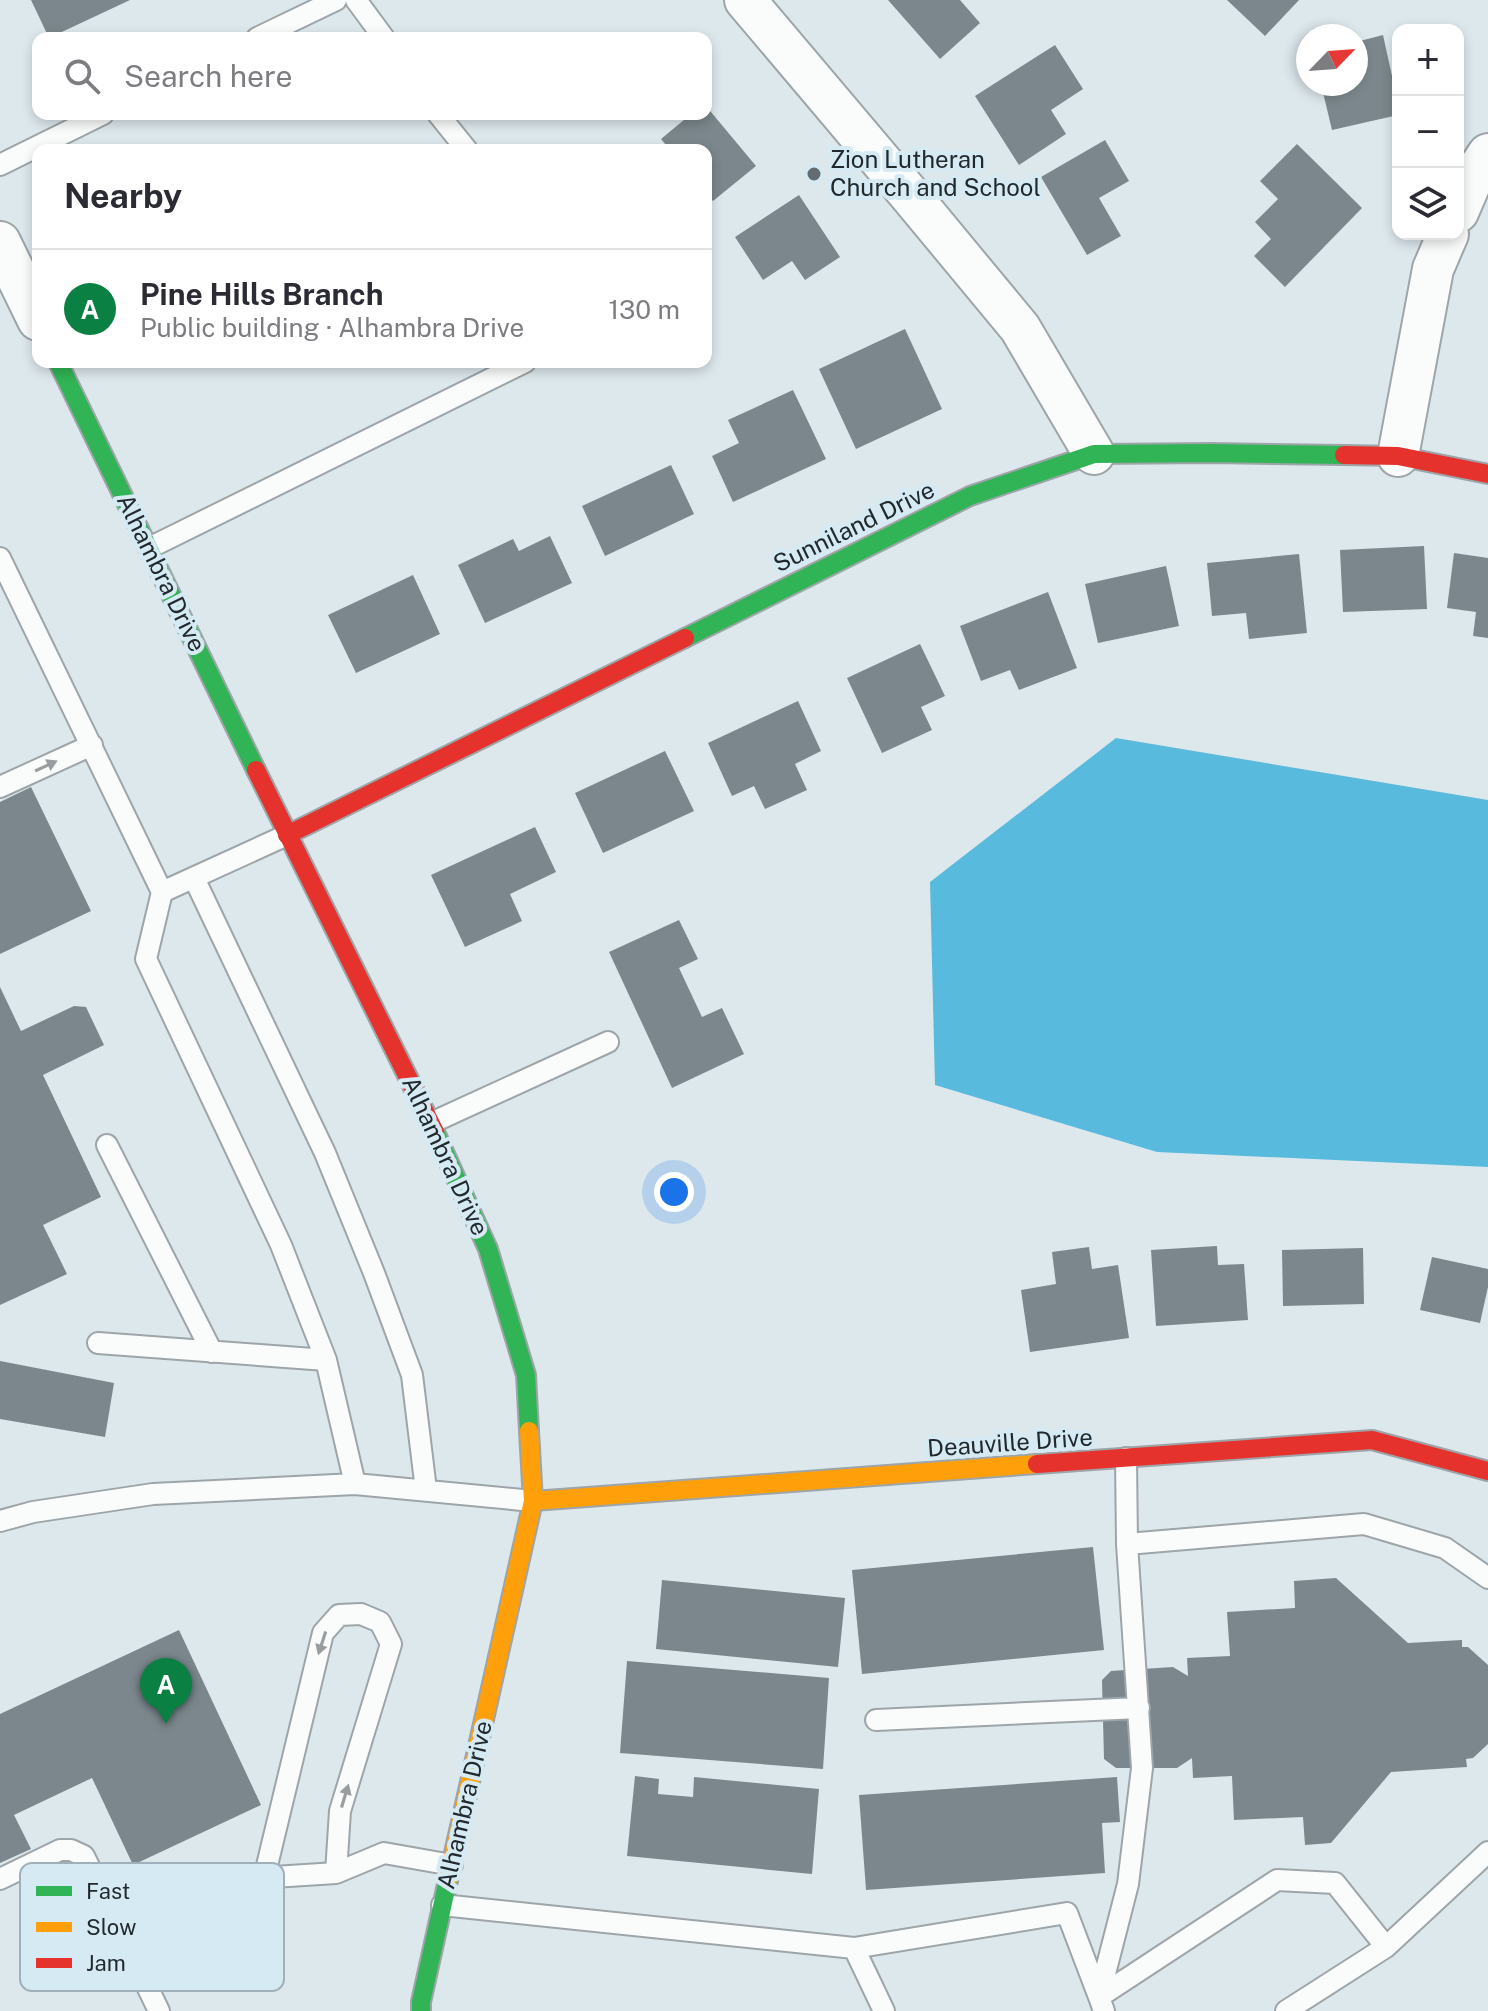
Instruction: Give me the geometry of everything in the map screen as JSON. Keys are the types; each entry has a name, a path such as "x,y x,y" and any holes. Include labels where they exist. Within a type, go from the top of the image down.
{"street":[{"path":"745,0 1020,328 1094,454"},
{"path":"1464,198 1488,154"},
{"path":"1398,456 1433,269 1445,240"},
{"path":"0,242 32,308"},
{"name":"Alhambra Drive","path":"61,368 287,835 431,1123 488,1249 526,1375 533,1501 421,2011"},
{"name":"Sunniland Drive","path":"287,835 970,496 1094,454 1398,456 1488,474"},
{"name":"Deauville Drive","path":"533,1501 1372,1440 1488,1471"}],"lane":[{"path":"269,32 336,0"},
{"path":"356,0 380,32"},
{"path":"42,144 91,120"},
{"path":"443,120 462,144"},
{"path":"0,165 32,149"},
{"path":"149,548 513,368"},
{"path":"0,558 162,892 146,959 281,1245 326,1360 355,1484"},
{"path":"0,787 92,745"},
{"path":"162,892 287,835"},
{"path":"194,878 325,1153 374,1273 412,1375 426,1490"},
{"path":"431,1123 608,1042"},
{"path":"107,1145 212,1352"},
{"path":"98,1343 326,1360"},
{"path":"1101,2004 1128,1884 1142,1768 1127,1544 1126,1458"},
{"path":"0,1521 33,1512 153,1494 355,1484 533,1501"},
{"path":"1127,1544 1364,1524 1445,1548 1488,1578"},
{"path":"268,1863 323,1633 339,1615 361,1614 380,1622 391,1644 340,1811 336,1873"},
{"path":"876,1720 1139,1708"},
{"path":"33,1863 60,1850 71,1850 84,1856 87,1863"},
{"path":"1286,2011 1386,1947 1488,1852"},
{"path":"284,1877 336,1873 384,1853 452,1865"},
{"path":"0,1879 20,1869"},
{"path":"1101,2004 1277,1880 1335,1883 1386,1947"},
{"path":"442,1905 854,1948 1067,1913 1101,2004"},
{"path":"854,1948 884,2011"},
{"path":"149,1991 159,2011"}],"water":[{"path":"1116,738 1488,800 1488,1167 1157,1152 935,1085 930,882"}],"building":[{"path":"31,0 130,0 62,32 46,32"},
{"path":"888,0 960,0 980,23 940,59"},
{"path":"1227,0 1299,0 1265,36"},
{"path":"1383,35 1392,76 1392,116 1332,130 1324,96 1368,96 1368,39"},
{"path":"1055,45 1083,89 1051,110 1066,134 1019,165 975,96"},
{"path":"712,113 756,166 713,201 712,144 665,144 661,139 684,120 712,120"},
{"path":"1105,140 1129,181 1099,198 1121,236 1087,255 1041,177"},
{"path":"1297,144 1362,208 1285,287 1254,256 1271,239 1255,222 1278,199 1260,181"},
{"path":"799,195 840,257 805,280 792,261 763,280 735,237"},
{"path":"905,329 942,409 856,449 819,369"},
{"path":"793,390 826,459 733,502 712,456 739,443 728,420"},
{"path":"671,465 694,514 605,556 582,506"},
{"path":"550,536 572,583 485,623 458,565 513,539 519,551"},
{"path":"1424,546 1427,609 1343,612 1340,550"},
{"path":"1454,553 1488,558 1488,638 1473,636 1476,612 1447,608"},
{"path":"1299,554 1307,633 1249,639 1246,613 1212,616 1207,563"},
{"path":"1166,566 1179,626 1098,643 1085,584"},
{"path":"413,575 440,634 356,673 328,615"},
{"path":"1048,592 1077,668 1019,690 1010,670 981,681 960,626"},
{"path":"920,644 945,696 921,707 932,730 882,753 847,678"},
{"path":"798,701 821,751 795,764 807,790 765,809 754,786 732,796 708,743"},
{"path":"665,751 694,811 603,853 575,793"},
{"path":"31,787 91,911 0,954 0,802"},
{"path":"535,827 556,872 510,894 522,921 465,947 431,875"},
{"path":"679,920 698,959 679,968 702,1017 722,1008 744,1054 672,1088 609,952"},
{"path":"0,987 21,1031 74,1006 86,1007 104,1045 43,1075 101,1197 43,1225 67,1274 0,1305"},
{"path":"1217,1246 1218,1265 1244,1264 1248,1320 1156,1326 1151,1250"},
{"path":"1089,1247 1092,1269 1118,1265 1129,1338 1030,1352 1021,1290 1056,1284 1052,1252"},
{"path":"1363,1248 1364,1304 1283,1306 1282,1250"},
{"path":"1432,1257 1488,1269 1488,1287 1480,1323 1420,1310"},
{"path":"0,1361 114,1383 105,1437 0,1419"},
{"path":"1093,1547 1104,1650 862,1674 852,1570"},
{"path":"1336,1578 1408,1643 1462,1640 1462,1647 1468,1647 1488,1665 1488,1744 1473,1758 1466,1759 1467,1767 1391,1772 1331,1843 1305,1845 1303,1817 1234,1820 1232,1776 1193,1778 1192,1758 1177,1768 1116,1768 1104,1759 1102,1680 1111,1671 1173,1667 1188,1676 1187,1658 1230,1656 1227,1612 1295,1608 1294,1581"},
{"path":"662,1580 845,1598 838,1667 656,1649"},
{"path":"179,1630 261,1805 132,1863 92,1778 14,1815 31,1849 0,1863 0,1714"},
{"path":"627,1661 829,1678 823,1769 620,1753"},
{"path":"635,1776 659,1779 658,1794 693,1797 694,1777 819,1789 812,1874 627,1856"},
{"path":"1117,1777 1120,1822 1102,1823 1105,1873 866,1890 859,1795"}],"traffic: fast":[{"path":"61,368 256,770"},
{"path":"685,638 970,496 1094,454 1344,455"},
{"path":"435,1132 488,1249 526,1375 529,1431"},
{"path":"421,2011 448,1880"}],"traffic: slow":[{"path":"448,1880 533,1501 529,1431"},
{"path":"533,1501 1037,1464"}],"traffic: jam":[{"path":"1344,455 1398,456 1488,474"},
{"path":"287,835 685,638"},
{"path":"256,770 435,1132"},
{"path":"1037,1464 1372,1440 1488,1471"}],"place":[{"name":"Zion Lutheran Church and School","path":"814,174"},
{"name":"Pine Hills Branch","path":"166,1724"}]}
